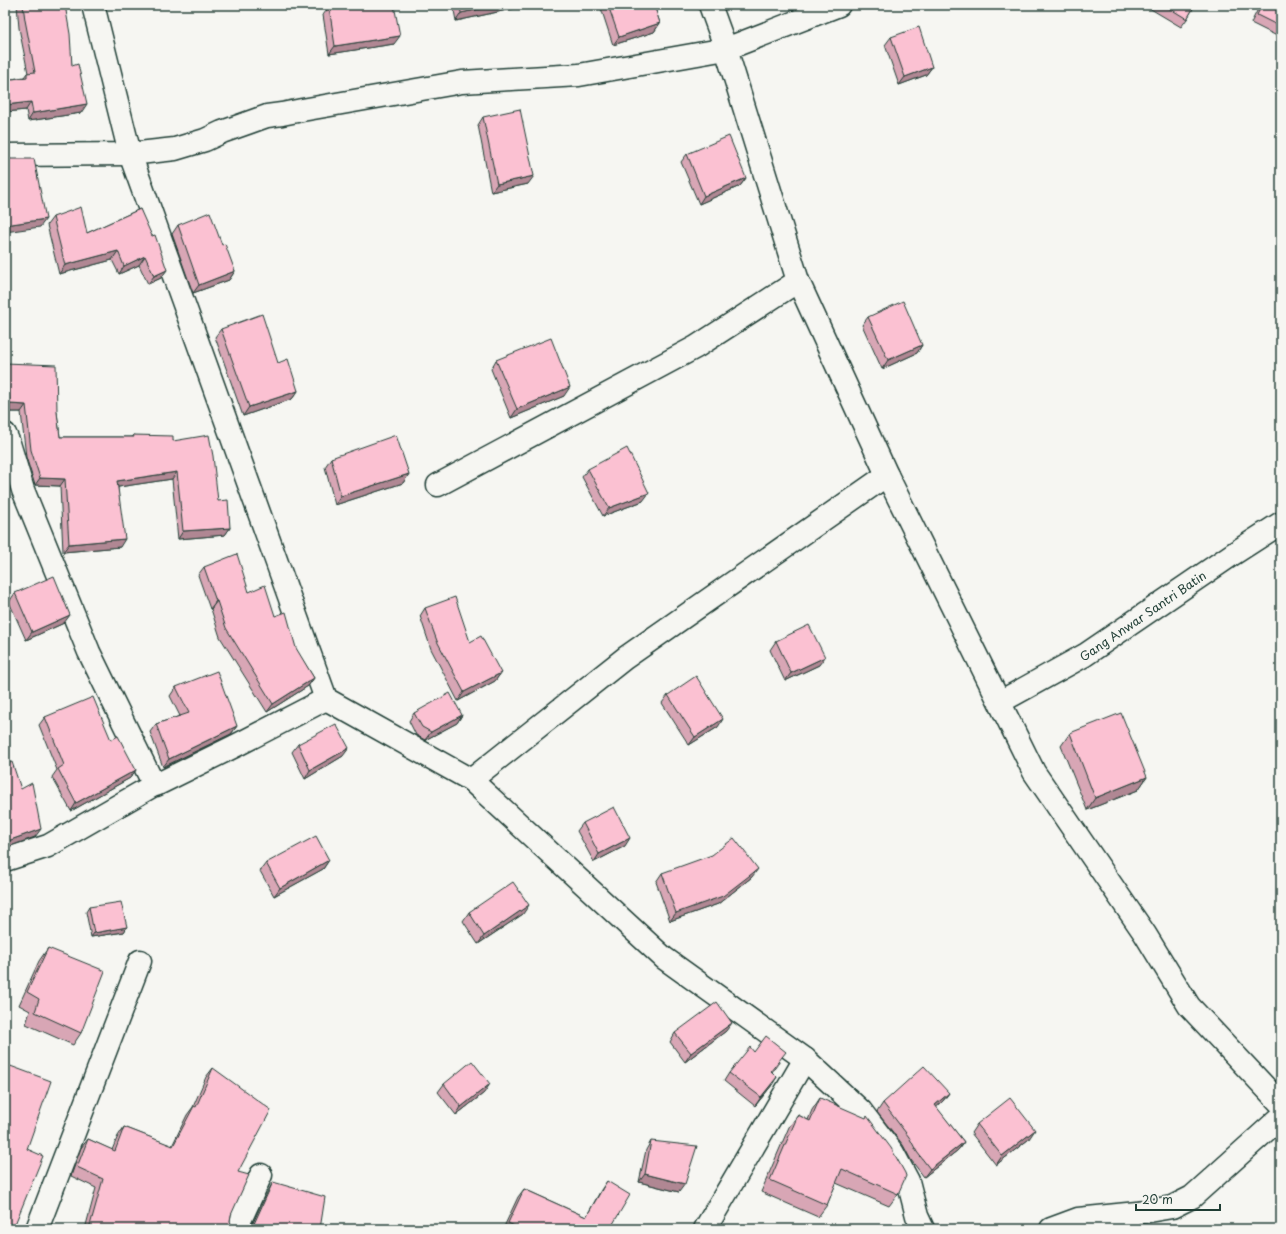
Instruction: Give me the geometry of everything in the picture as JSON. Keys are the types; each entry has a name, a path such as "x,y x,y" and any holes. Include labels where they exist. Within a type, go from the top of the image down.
{"street":[{"path":"93,5 130,154 326,699 472,780 664,958 805,1059 861,1111 893,1153 908,1181 917,1216 923,1229"},
{"path":"710,5 726,49 798,281 887,475 1034,772 1145,934 1189,1006 1281,1104"},
{"path":"5,155 130,154 175,149 205,140 222,132 267,116 309,108 462,82 579,75 726,49 839,5"},
{"path":"438,485 696,347 798,281"},
{"path":"5,434 23,490 89,652 154,785"},
{"path":"472,780 625,658 887,475"},
{"name":"Gang Anwar Santri Batin","path":"1000,702 1085,655 1226,558 1281,523"},
{"path":"5,860 48,846 154,785 237,745 326,699"},
{"path":"37,1229 140,961"},
{"path":"706,1229 805,1059"},
{"path":"1051,1229 1078,1219 1137,1213 1172,1207 1192,1197 1281,1117"},
{"path":"236,1229 261,1175"}],"building":[{"path":"23,5 65,5 70,34 72,66 78,64 87,104 33,113 31,102 5,105 5,80 27,77 27,73 35,72"},
{"path":"335,5 394,5 400,36 335,46 329,7"},
{"path":"460,5 498,5 461,13"},
{"path":"608,5 654,5 660,23 619,37"},
{"path":"1164,5 1195,5 1187,19"},
{"path":"1262,5 1281,5 1281,27 1257,15"},
{"path":"919,27 932,67 905,77 891,37"},
{"path":"520,109 534,176 497,184 483,117"},
{"path":"729,136 746,178 704,196 687,154"},
{"path":"5,157 11,159 34,159 46,219 5,225"},
{"path":"81,207 87,233 140,209 152,236 155,235 167,270 154,276 145,256 124,266 118,251 65,265 53,217"},
{"path":"210,212 222,245 225,244 235,271 199,285 178,225"},
{"path":"903,301 922,345 888,360 868,317"},
{"path":"262,314 278,363 288,359 298,391 249,407 221,329"},
{"path":"551,338 570,387 517,409 496,360"},
{"path":"5,363 56,365 57,412 60,437 134,437 133,435 173,436 173,441 209,435 218,501 228,500 230,528 183,531 177,472 117,481 125,539 69,544 65,479 40,478 31,450 26,405 10,404"},
{"path":"396,435 409,474 341,496 331,458"},
{"path":"627,448 649,493 609,508 588,469"},
{"path":"237,554 249,592 265,585 275,616 286,612 296,648 314,678 273,704 226,628 204,567"},
{"path":"54,576 70,615 32,632 15,593"},
{"path":"455,597 470,642 481,636 501,673 464,692 437,641 425,608"},
{"path":"809,625 825,657 791,673 776,641"},
{"path":"217,671 237,726 169,759 156,724 189,713 176,687"},
{"path":"696,676 723,719 695,737 668,695"},
{"path":"450,693 462,715 431,732 422,727 414,713"},
{"path":"93,697 111,740 118,736 136,770 76,803 58,769 64,765 45,717"},
{"path":"1121,713 1147,777 1095,798 1070,733"},
{"path":"336,724 349,748 310,770 298,744"},
{"path":"12,762 21,789 32,783 41,829 5,842 5,765"},
{"path":"614,807 630,838 599,854 583,823"},
{"path":"316,836 329,860 280,888 266,863"},
{"path":"734,838 758,869 723,896 676,913 662,873 712,855"},
{"path":"513,882 529,905 484,936 469,912"},
{"path":"121,902 127,927 94,933 89,907"},
{"path":"48,948 105,971 81,1033 35,1012 39,999 27,992"},
{"path":"717,1002 732,1023 691,1053 675,1033"},
{"path":"766,1036 786,1052 771,1071 777,1077 761,1097 729,1073 750,1047 754,1052"},
{"path":"472,1061 490,1084 461,1107 444,1084"},
{"path":"5,1064 51,1081 27,1149 43,1156 13,1229 5,1229"},
{"path":"924,1066 949,1093 935,1105 964,1142 930,1169 917,1152 909,1137 883,1103"},
{"path":"213,1068 271,1110 238,1172 249,1175 231,1215 231,1229 218,1226 216,1229 89,1229 103,1179 77,1167 88,1139 115,1151 124,1127 173,1146 194,1106 196,1107"},
{"path":"820,1098 866,1118 867,1116 891,1148 905,1173 906,1176 898,1194 842,1169 827,1205 770,1180 798,1115 810,1121"},
{"path":"1010,1098 1035,1130 1002,1156 977,1124"},
{"path":"651,1141 697,1146 685,1184 645,1174"},
{"path":"607,1181 630,1195 610,1229 521,1229 508,1223 524,1189 586,1217"},
{"path":"273,1182 325,1197 320,1229 266,1229 253,1226"}]}
